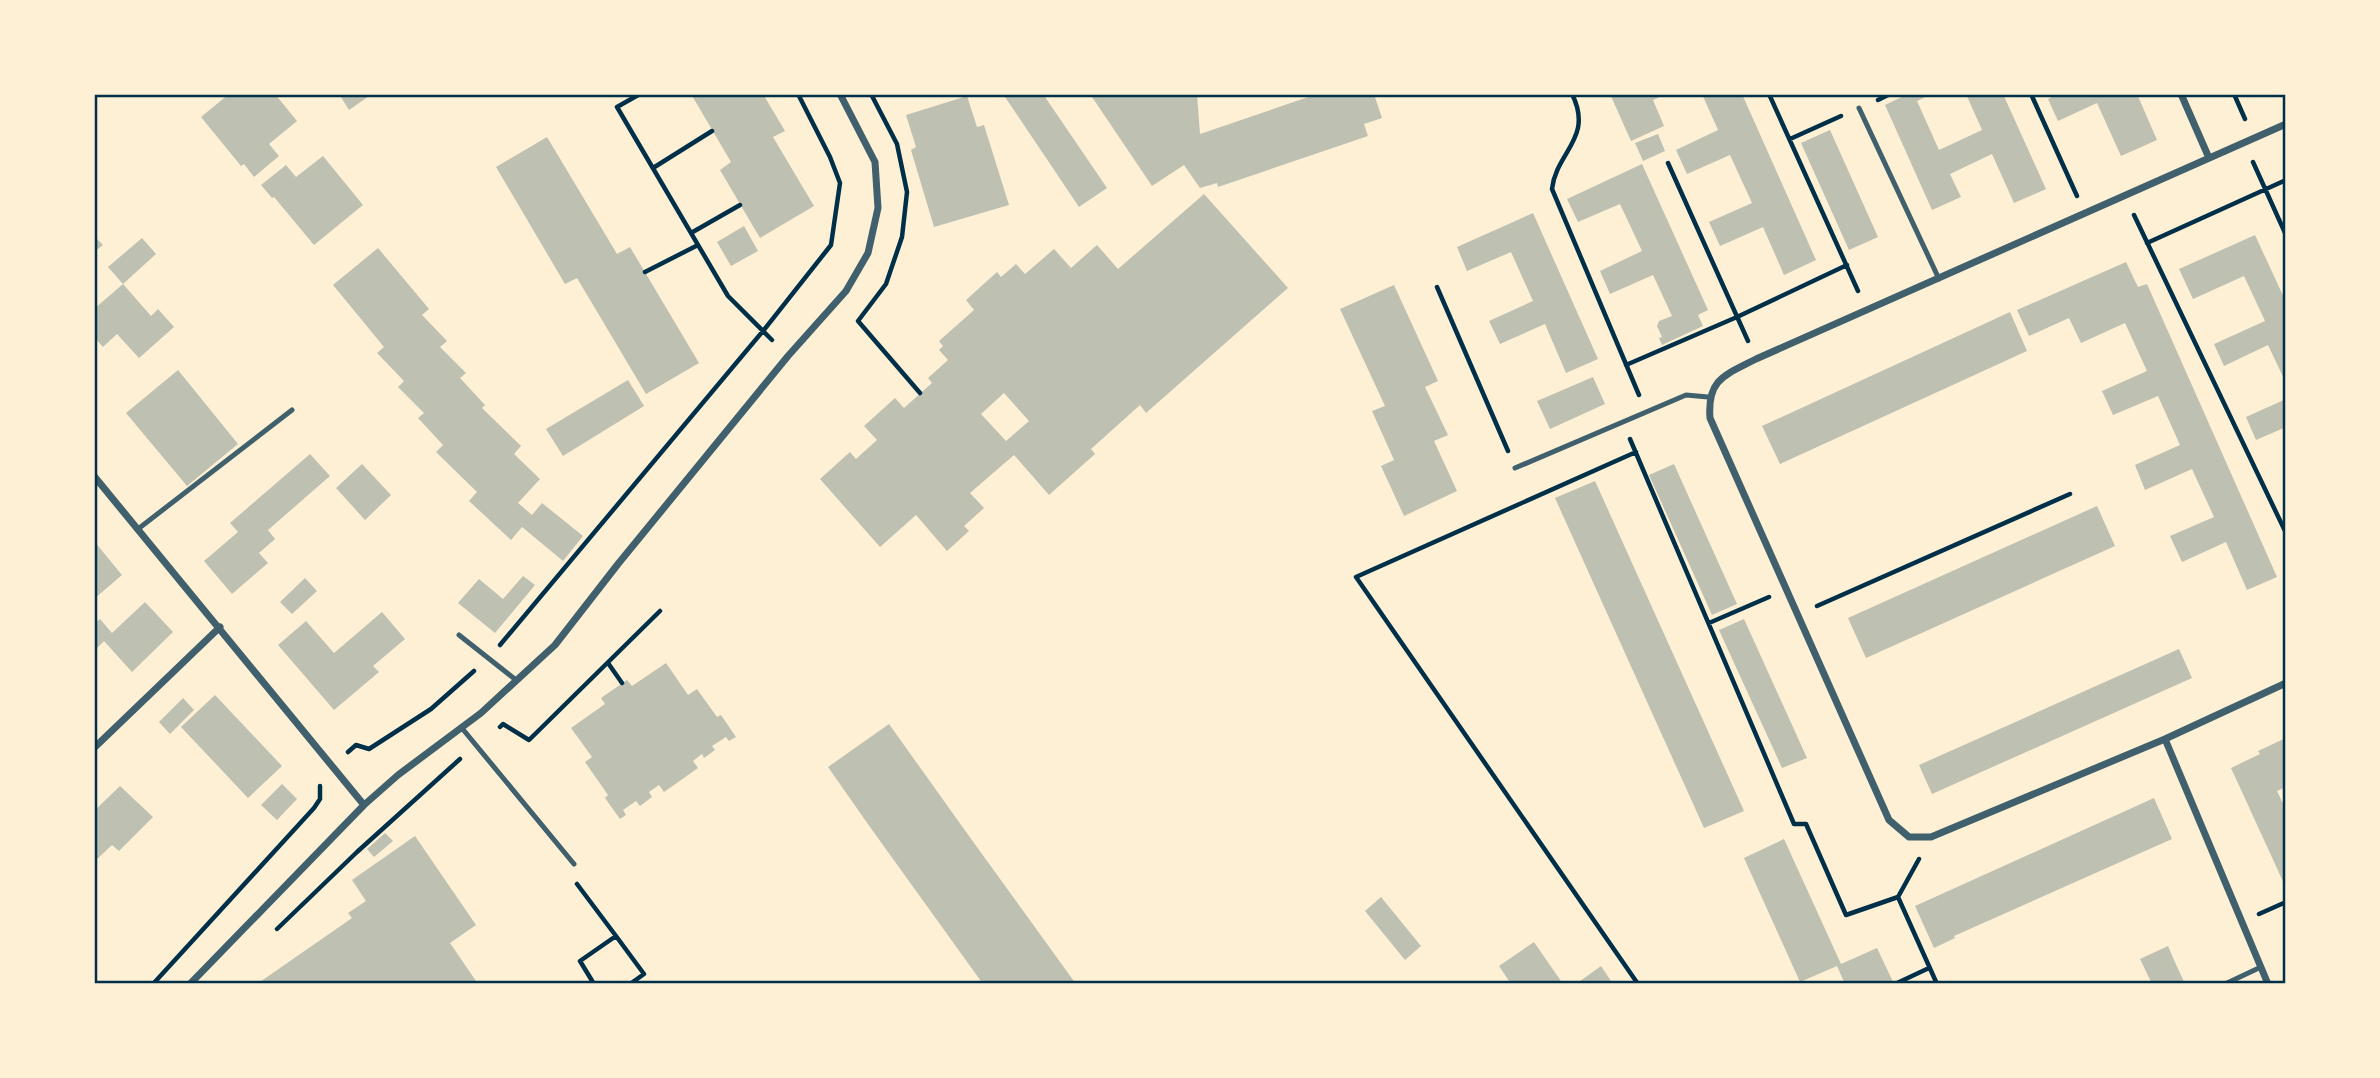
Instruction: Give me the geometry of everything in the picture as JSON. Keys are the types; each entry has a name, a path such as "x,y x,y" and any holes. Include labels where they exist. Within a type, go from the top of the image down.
{"street":[{"path":"190,984 364,805 461,727 555,645 788,356 846,291 868,253 878,208 875,162 840,94"},
{"path":"2181,94 2209,158"},
{"path":"2286,124 1756,359 1723,376 1709,397 1710,418 1889,820 1909,837 1931,837 2165,739 2286,684"},
{"path":"94,476 364,805"},
{"path":"94,748 220,627"},
{"path":"2165,739 2268,984"}],"lane":[{"path":"1859,108 1938,279"},
{"path":"1515,468 1686,395 1709,397"},
{"path":"138,529 292,410"},
{"path":"460,635 516,680"},
{"path":"461,727 574,864"},
{"path":"2225,984 2261,967"}],"path":[{"path":"640,94 617,107 728,296 788,356"},
{"path":"356,745 369,749 431,709 488,659 763,331 831,244 839,183 830,157 798,94"},
{"path":"1572,94 1576,103 1579,133 1553,177 1552,189 1647,412"},
{"path":"1769,94 1867,311"},
{"path":"2031,94 2084,213"},
{"path":"2234,94 2245,119 2255,114"},
{"path":"653,168 712,131"},
{"path":"2244,142 2286,235"},
{"path":"1668,163 1756,359"},
{"path":"2147,243 2286,180"},
{"path":"2124,196 2286,533"},
{"path":"691,233 740,205"},
{"path":"645,272 698,245"},
{"path":"1626,365 1847,265"},
{"path":"1437,288 1515,468"},
{"path":"1623,422 1794,824 1806,824 1846,915 1898,897 1931,837"},
{"path":"1636,452 1356,577 1638,984"},
{"path":"1797,615 2070,494"},
{"path":"1709,623 1786,590"},
{"path":"273,933 476,744 503,724 529,740 660,611"},
{"path":"608,663 622,683"},
{"path":"153,984 314,808 320,799 321,775"},
{"path":"574,864 573,879 643,974 630,984"},
{"path":"1898,897 1937,984"},
{"path":"594,984 580,961 616,936"},
{"path":"1895,984 1929,967"}],"building":[{"path":"229,94 275,94 297,121 269,144 279,156 254,177 244,164 241,166 201,117"},
{"path":"339,94 372,94 349,110"},
{"path":"691,94 763,94 785,131 773,137 814,206 760,238 720,170 731,162"},
{"path":"1003,94 1043,94 1107,188 1079,207"},
{"path":"1090,94 1197,94 1200,134 1317,94 1374,94 1382,118 1364,124 1368,136 1218,187 1217,183 1200,188 1184,165 1152,186"},
{"path":"1610,94 1666,94 1653,100 1664,126 1631,141"},
{"path":"1702,94 1742,94 1816,260 1784,275 1763,227 1720,246 1709,222 1752,203 1730,155 1687,174 1676,150 1718,130"},
{"path":"1908,94 1932,94 1917,101 1939,150 1982,130 1966,94 2003,94 2046,189 2014,203 1992,154 1950,174 1961,197 1932,210 1885,105"},
{"path":"2058,94 2137,94 2157,140 2121,156 2097,103 2058,121 2048,99"},
{"path":"967,96 977,127 984,125 1009,205 934,227 911,150 916,147 906,115"},
{"path":"1830,130 1878,237 1849,250 1801,143"},
{"path":"1658,134 1665,151 1643,161 1635,143"},
{"path":"547,137 617,254 630,247 699,363 646,394 577,278 565,284 496,167"},
{"path":"323,156 363,205 314,245 261,185 286,165 296,177"},
{"path":"1642,164 1708,310 1698,315 1703,326 1662,345 1657,326 1659,321 1672,316 1653,275 1610,294 1600,271 1642,251 1620,204 1578,222 1567,199"},
{"path":"1204,194 1288,288 1146,413 1140,405 1091,449 1095,454 1049,495 1014,455 970,493 984,508 964,526 969,531 947,551 916,515 880,547 820,479 850,452 856,459 877,440 864,426 895,398 904,408 932,383 928,378 948,360 939,350 943,346 939,341 974,310 966,300 997,272 1001,277 1016,264 1025,274 1054,249 1071,268 1097,245 1118,269","holes":["1004,393 1029,421 1006,441 981,414"]},
{"path":"1533,213 1598,359 1566,373 1545,324 1500,344 1489,321 1533,301 1511,252 1467,271 1457,247"},
{"path":"744,226 758,251 731,266 717,242"},
{"path":"2255,235 2286,302 2286,383 2268,345 2224,366 2214,344 2265,321 2244,276 2193,299 2179,269"},
{"path":"94,236 103,245 94,252"},
{"path":"142,238 156,254 123,284 108,267"},
{"path":"378,248 429,309 422,315 447,341 440,347 466,373 460,378 485,405 482,408 521,446 514,454 540,479 518,503 532,515 542,503 583,536 563,561 522,527 511,540 469,501 477,492 436,452 443,445 418,418 424,413 398,387 404,381 377,353 384,347 333,285"},
{"path":"2126,262 2138,287 2147,284 2277,577 2247,590 2226,542 2182,562 2170,536 2214,517 2192,469 2145,490 2135,465 2180,445 2158,396 2113,415 2102,391 2147,371 2125,323 2081,343 2069,318 2029,336 2017,310"},
{"path":"123,284 151,316 158,309 174,327 139,358 117,334 103,347 94,337 94,309"},
{"path":"1394,285 1438,381 1425,387 1448,435 1434,441 1457,491 1404,516 1381,466 1394,460 1372,411 1385,406 1340,309"},
{"path":"2010,312 2027,351 1780,464 1762,426"},
{"path":"178,370 238,444 187,486 126,413"},
{"path":"1593,377 1605,404 1550,429 1537,401"},
{"path":"628,380 644,406 563,456 546,429"},
{"path":"2286,399 2286,427 2256,440 2246,417"},
{"path":"310,454 330,476 268,530 275,539 259,553 268,563 232,594 204,561 238,532 230,523"},
{"path":"362,464 391,495 365,520 336,488"},
{"path":"1674,464 1737,604 1712,615 1649,475"},
{"path":"1595,481 1744,811 1704,828 1555,498"},
{"path":"2097,506 2115,546 1866,658 1848,618"},
{"path":"94,541 122,575 94,599"},
{"path":"523,576 535,585 495,633 458,603 479,579 503,599"},
{"path":"305,578 317,591 292,614 280,602"},
{"path":"145,602 173,632 132,672 104,641 94,651 94,624 100,619 112,633"},
{"path":"382,612 405,639 373,666 379,672 334,710 278,645 306,621 334,653"},
{"path":"1744,619 1807,758 1782,768 1719,630"},
{"path":"2179,649 2192,678 1932,794 1919,765"},
{"path":"666,663 688,695 697,689 717,717 721,715 736,737 729,741 726,737 712,746 715,750 704,758 702,754 693,761 698,768 664,792 659,785 649,792 652,797 640,806 636,801 623,810 626,815 620,819 605,798 608,795 585,762 592,757 571,728 605,704 601,698 627,680 632,686"},
{"path":"215,695 282,766 248,798 181,727"},
{"path":"183,698 194,710 170,734 159,722"},
{"path":"889,724 1076,984 983,984 870,827 828,767"},
{"path":"2286,738 2286,787 2277,791 2286,810 2286,888 2231,768"},
{"path":"282,784 297,799 277,820 261,805"},
{"path":"120,786 153,817 119,851 112,845 94,862 94,811"},
{"path":"2154,798 2172,839 1954,936 1955,938 1934,948 1915,906"},
{"path":"385,833 393,841 374,857 367,849"},
{"path":"415,836 476,925 450,943 478,984 257,984 352,918 348,913 366,901 352,880"},
{"path":"1784,839 1841,964 1877,948 1894,984 1845,984 1837,966 1800,982 1744,858"},
{"path":"1381,897 1421,946 1405,960 1365,911"},
{"path":"1534,942 1563,984 1511,984 1499,966"},
{"path":"2168,946 2185,984 2152,984 2140,959"},
{"path":"1601,966 1613,984 1576,984"}]}
